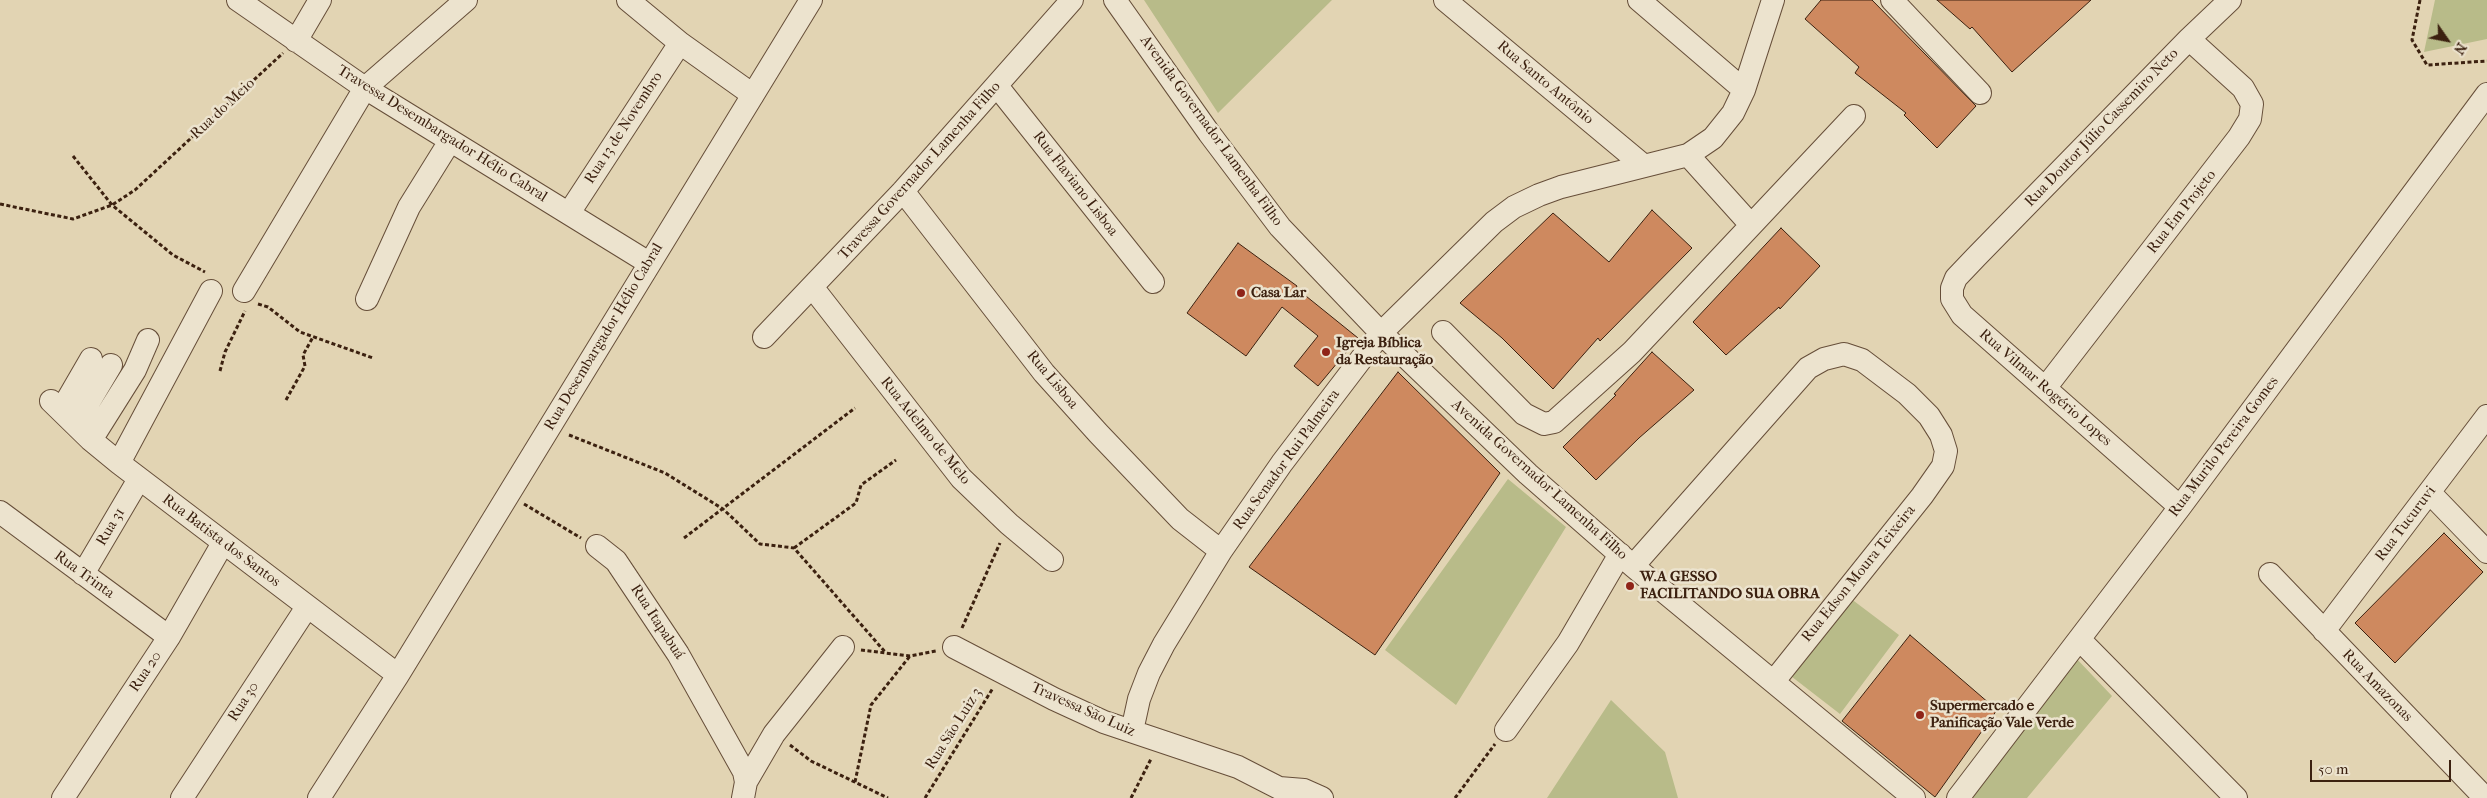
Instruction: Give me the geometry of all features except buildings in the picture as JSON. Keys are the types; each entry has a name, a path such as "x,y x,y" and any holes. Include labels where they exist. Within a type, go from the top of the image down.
{"street":[{"name":"Travessa Desembargador Hélio Cabral","path":"238,0 365,88 649,263"},
{"path":"296,41 320,0"},
{"path":"246,301 365,88 466,0"},
{"path":"628,0 680,42 753,95"},
{"name":"Rua Desembargador Hélio Cabral","path":"319,798 398,674 811,0"},
{"name":"Travessa Governador Lamenha Filho","path":"764,338 903,191 1072,0"},
{"name":"Avenida Governador Lamenha Filho","path":"1115,0 1209,133 1280,227 1381,333 1528,474 1627,560 1914,798"},
{"name":"Rua Santo Antônio","path":"1445,0 1644,166"},
{"path":"1638,0 1744,90"},
{"name":"Rua Senador Rui Palmeira","path":"1132,732 1139,699 1149,673 1164,644 1221,551 1282,463 1381,333 1494,222 1514,207 1539,194 1644,166 1694,162 1733,113 1744,90 1773,0"},
{"path":"1892,0 1980,93"},
{"name":"Rua Doutor Júlio Cassemiro Neto","path":"1976,257 2189,39 2230,0"},
{"name":"Rua Em Projeto","path":"2046,387 2239,137 2250,119 2252,104 2243,88 2189,39"},
{"name":"Rua 13 de Novembro","path":"569,213 680,42"},
{"name":"Rua Flaviano Lisboa","path":"997,86 1152,282"},
{"name":"Rua Murilo Pereira Gomes","path":"1958,798 2180,507 2487,94"},
{"path":"1442,332 1524,414 1544,424 1554,422 1632,352 1854,116"},
{"path":"367,299 408,207 450,141"},
{"path":"1694,162 1751,224"},
{"name":"Rua Lisboa","path":"903,191 1044,373 1180,519 1221,551"},
{"name":"Rua Vilmar Rogério Lopes","path":"1976,257 1956,278 1952,288 1952,299 1962,315 2180,507"},
{"path":"120,463 209,282"},
{"name":"Rua Adelmo de Melo","path":"813,288 961,478 1009,524 1052,560"},
{"path":"70,418 135,370 148,340"},
{"name":"Rua Edson Moura Teixeira","path":"1627,560 1808,368 1824,359 1844,354 1862,360 1907,394 1929,416 1941,435 1946,450 1943,466 1922,496 1774,681"},
{"path":"70,418 101,362"},
{"name":"Rua Tucuruvi","path":"2324,631 2487,416"},
{"name":"Rua Batista dos Santos","path":"70,418 120,463 307,607 398,674"},
{"name":"Rua 31","path":"83,574 140,478"},
{"path":"2430,492 2487,552"},
{"name":"Rua Trinta","path":"0,512 169,637"},
{"name":"Rua 20","path":"72,794 169,637 223,543"},
{"name":"Rua Itapabuá","path":"597,546 616,560 678,654 737,758 744,790"},
{"path":"1506,730 1627,560"},
{"name":"Rua Amazonas","path":"2270,574 2485,798"},
{"name":"Rua 30","path":"182,798 307,607"},
{"path":"2080,640 2236,798"},
{"path":"744,790 774,734 844,647"},
{"name":"Travessa São Luiz","path":"954,647 1104,722 1238,767 1278,788 1304,790 1322,798"}],"path":[{"path":"2420,0 2412,40 2427,65 2487,61"},
{"name":"Rua do Meio","path":"0,204 73,219 112,205 135,190 296,41"},
{"path":"73,156 112,205 172,255 209,282"},
{"path":"220,371 225,352 246,301 268,307 300,332 373,358"},
{"path":"286,400 305,366 303,355 313,337"},
{"path":"684,538 855,408"},
{"path":"567,434 665,473 723,509 760,544 794,548 886,653"},
{"path":"794,548 856,503 861,485 896,460"},
{"path":"508,494 597,546"},
{"path":"844,647 910,656 954,647 1009,524"},
{"path":"855,782 871,705 910,656"},
{"name":"Rua São Luiz 3","path":"925,798 1002,672"},
{"path":"1455,798 1506,730"},
{"path":"774,734 811,760 888,798"},
{"path":"1131,798 1160,741"}],"green space":[{"path":"1144,0 1332,0 1218,113"},
{"path":"2435,0 2487,0 2487,39 2424,52"},
{"path":"1508,479 1566,527 1456,705 1385,650"},
{"path":"1846,595 1899,635 1840,714 1787,673"},
{"path":"2074,656 2112,696 2027,798 1961,798"},
{"path":"1611,700 1665,752 1678,798 1547,798"}],"place":[{"name":"Casa Lar","path":"1241,293"},
{"name":"Igreja Bíblica da Restauração","path":"1326,352"},
{"name":"W.A GESSO FACILITANDO SUA OBRA","path":"1630,586"},
{"name":"Supermercado e Panificação Vale Verde","path":"1920,715"}]}
